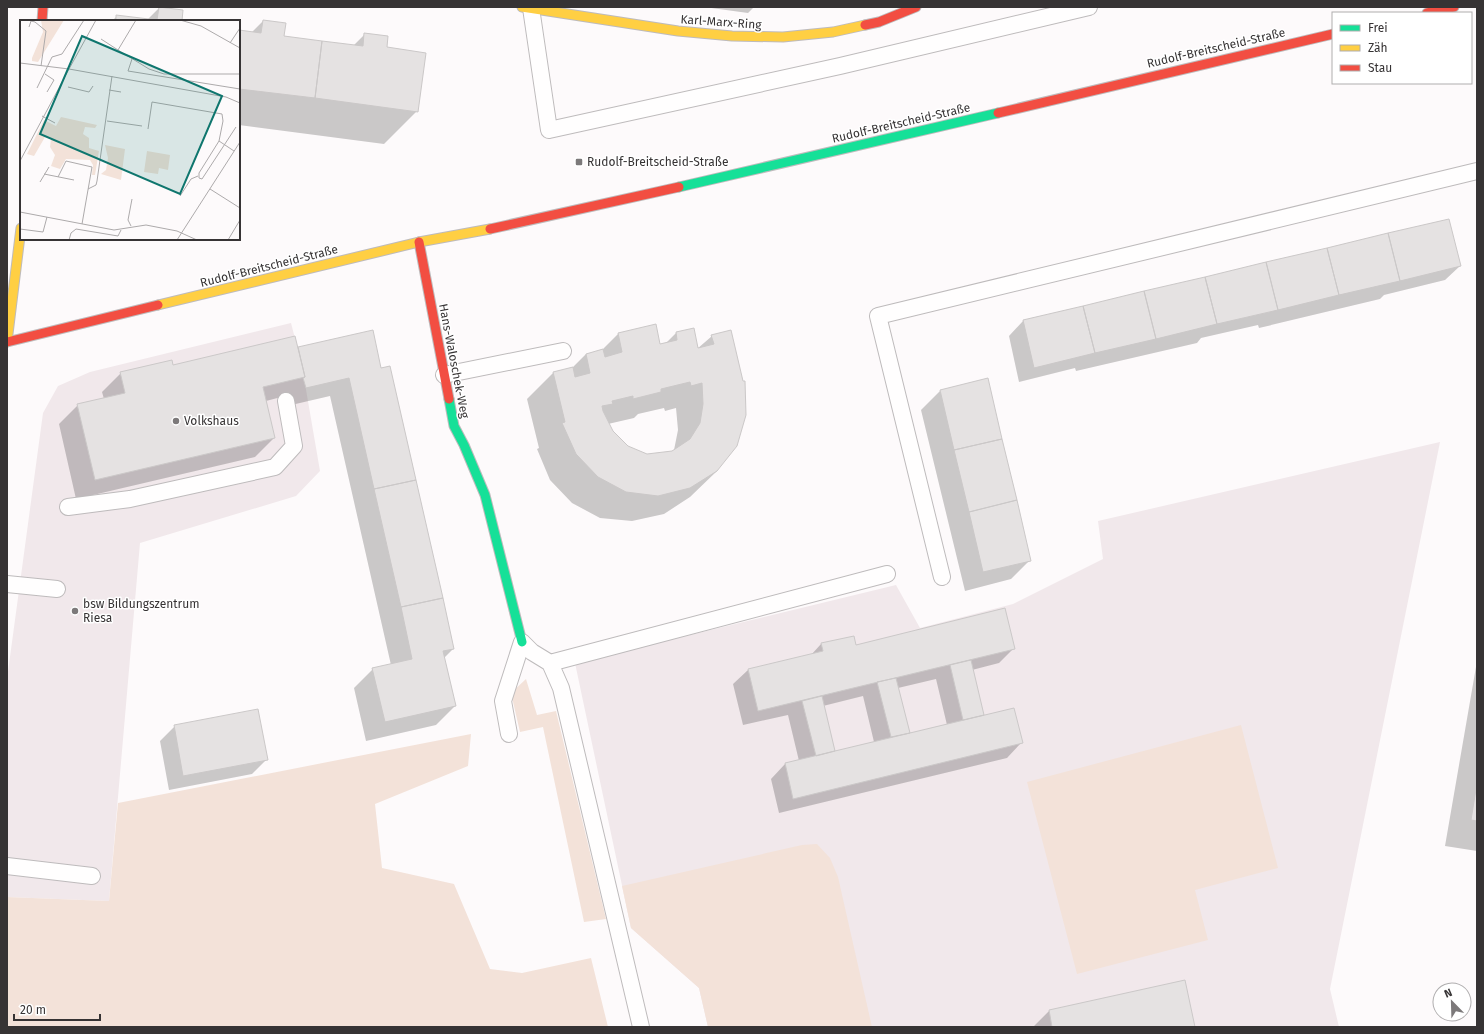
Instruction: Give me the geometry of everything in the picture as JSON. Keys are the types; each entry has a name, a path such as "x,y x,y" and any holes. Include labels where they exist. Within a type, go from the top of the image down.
{"main road":[{"path":"42,20 43,7"},
{"name":"Karl-Marx-Ring","path":"526,8 678,31 732,36 783,37 833,32 879,22 916,7"},
{"path":"1432,12 1454,7"},
{"name":"Rudolf-Breitscheid-Straße","path":"7,342 419,242 482,231 775,166 1132,80 1332,34"},
{"path":"7,342 20,237"},
{"name":"Hans-Waloschek-Weg","path":"419,242 454,426 464,445 485,495 522,642"}],"lane":[{"path":"526,8 549,130 840,66 1089,7"},
{"path":"942,577 878,316 1477,171"},
{"path":"444,375 563,351"},
{"path":"68,507 130,499 275,467 294,446 286,401"},
{"path":"550,663 887,574"},
{"path":"7,584 57,589"},
{"path":"509,734 503,701 522,642 532,652 550,663 561,688 641,1027"},
{"path":"7,866 92,876"}],"shaded area":[{"name":"bsw Bildungszentrum Riesa","path":"291,323 305,377 320,471 296,496 140,543 109,901 7,897 7,679 43,413 58,386 90,372"},
{"path":"1440,442 1330,989 1339,1027 708,1027 699,988 631,928 575,663 896,585 920,628 1013,604 1103,559 1098,521"},
{"path":"526,679 537,715 556,711 606,919 584,922 543,727 520,732 511,693"},
{"path":"1241,725 1278,868 1195,890 1208,940 1077,974 1027,782"},
{"path":"471,734 468,766 375,804 382,868 454,884 490,969 522,973 591,958 608,1027 7,1027 7,897 109,901 118,803"},
{"path":"817,844 830,858 838,877 872,1027 708,1027 699,988 631,928 622,886 802,845"}],"building":[{"path":"159,7 183,10 182,20 157,20"},
{"path":"116,15 157,20 116,20"},
{"path":"263,20 286,23 284,36 322,41 315,98 240,89 240,30 261,33"},
{"path":"364,33 388,36 387,47 426,53 418,112 315,98 322,41 363,46"},
{"path":"1449,219 1461,266 1400,281 1388,233"},
{"path":"1388,233 1400,281 1339,295 1327,248"},
{"path":"1327,248 1339,295 1278,310 1266,262"},
{"path":"1266,262 1278,310 1217,324 1205,277"},
{"path":"1205,277 1217,324 1156,339 1144,291"},
{"path":"1144,291 1156,339 1095,353 1083,306"},
{"path":"1083,306 1095,353 1034,368 1023,320"},
{"path":"656,324 660,344 677,340 676,332 694,328 698,348 714,344 711,335 731,330 743,381 745,381 746,415 737,446 717,471 690,488 658,496 626,492 598,477 576,454 562,423 565,422 553,372 573,367 575,377 590,373 586,354 603,349 605,357 622,352 618,333","holes":["690,382 691,386 702,383 703,404 700,423 690,439 672,451 647,454 628,446 613,431 603,411 602,406 613,404 612,401 633,396 633,399 661,392 661,389"]},
{"path":"373,330 381,368 390,366 416,480 374,489 349,378 306,388 298,347"},
{"name":"Volkshaus","path":"295,336 305,377 263,387 275,438 95,480 77,404 125,393 120,372 172,360 173,365"},
{"path":"988,378 1002,439 954,450 940,390"},
{"path":"1002,439 1017,500 969,512 954,450"},
{"path":"416,480 443,598 401,607 374,489"},
{"path":"1017,500 1031,561 983,572 969,512"},
{"path":"443,598 454,649 443,651 456,706 385,722 372,668 412,659 401,607"},
{"path":"1005,608 1015,649 758,711 748,669 823,651 821,643 854,636 856,645"},
{"path":"971,660 984,715 963,720 950,665"},
{"path":"896,678 910,733 891,737 877,682"},
{"path":"822,696 835,751 816,756 802,701"},
{"path":"1014,708 1023,743 793,799 785,763"},
{"path":"258,709 268,760 183,776 174,725"},
{"path":"1477,783 1477,821 1471,820"},
{"path":"1185,980 1195,1027 1052,1027 1049,1010"}],"traffic: fast":[{"path":"679,187 998,113"},
{"path":"449,399 454,426 464,445 485,495 522,642"}],"traffic: slow":[{"path":"522,7 678,31 732,36 783,37 833,32 865,25"},
{"path":"158,305 419,242 490,229"},
{"path":"7,342 20,236"}],"traffic: jam":[{"path":"42,20 43,7"},
{"path":"865,25 879,22 916,7"},
{"path":"1432,12 1454,7"},
{"path":"998,113 1332,34"},
{"path":"490,229 679,187"},
{"path":"419,242 449,399"},
{"path":"7,342 158,305"}],"place":[{"name":"Rudolf-Breitscheid-Straße","path":"579,162"},
{"name":"Volkshaus","path":"176,421"},
{"name":"bsw Bildungszentrum Riesa","path":"75,611"}]}
